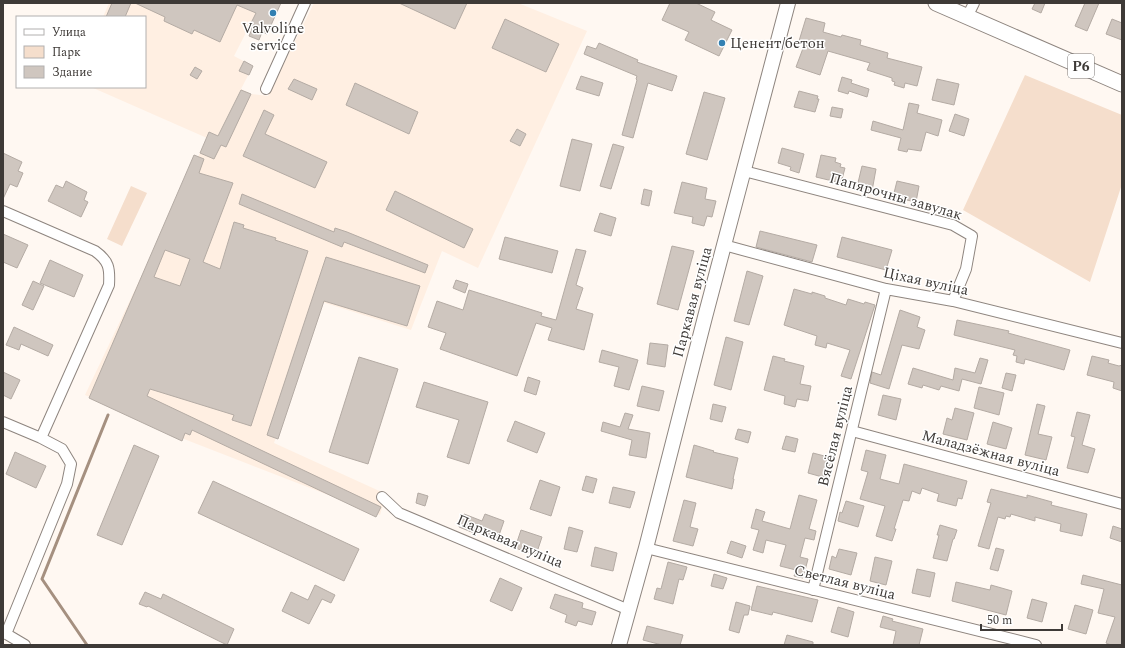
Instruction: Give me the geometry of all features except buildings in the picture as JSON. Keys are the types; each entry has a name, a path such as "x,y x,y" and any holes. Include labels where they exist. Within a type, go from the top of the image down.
{"main road":[{"name":"Р6","path":"936,3 1122,84"}],"street":[{"path":"266,89 305,3"},
{"name":"Паркавая вуліца","path":"619,645 646,548 788,3"},
{"path":"967,17 974,3"},
{"name":"Папярочны завулак","path":"744,171 953,225 972,236 966,269 953,302"},
{"path":"3,211 95,251 103,257 108,265 110,275 109,285 41,438"},
{"name":"Ціхая вуліца","path":"724,245 886,289 953,302 1122,343"},
{"name":"Вясёлая вуліца","path":"813,590 886,289"},
{"path":"3,422 41,438 62,449 71,464 67,484 4,633 25,645"},
{"name":"Маладзёжная вуліца","path":"852,431 1122,504"},
{"name":"Паркавая вуліца","path":"382,497 398,513 629,610"},
{"name":"Светлая вуліца","path":"646,548 1036,645"}],"shaded area":[{"path":"109,3 238,3 238,5 256,13 234,56 253,66 241,89 251,94 268,96 314,3 518,3 587,31 478,268 442,251 411,330 322,302 274,443 386,494 380,515 184,439 85,395 207,138 93,88 146,88 146,16 103,16"}],"green space":[{"path":"1025,75 1122,115 1122,184 1090,282 963,210"},
{"path":"131,186 147,193 122,246 107,239"}],"waterway":[{"path":"87,645 42,579 108,415"}],"place":[{"name":"Valvoline service","path":"273,13"},
{"name":"Ценент/бетон","path":"722,43"}]}
